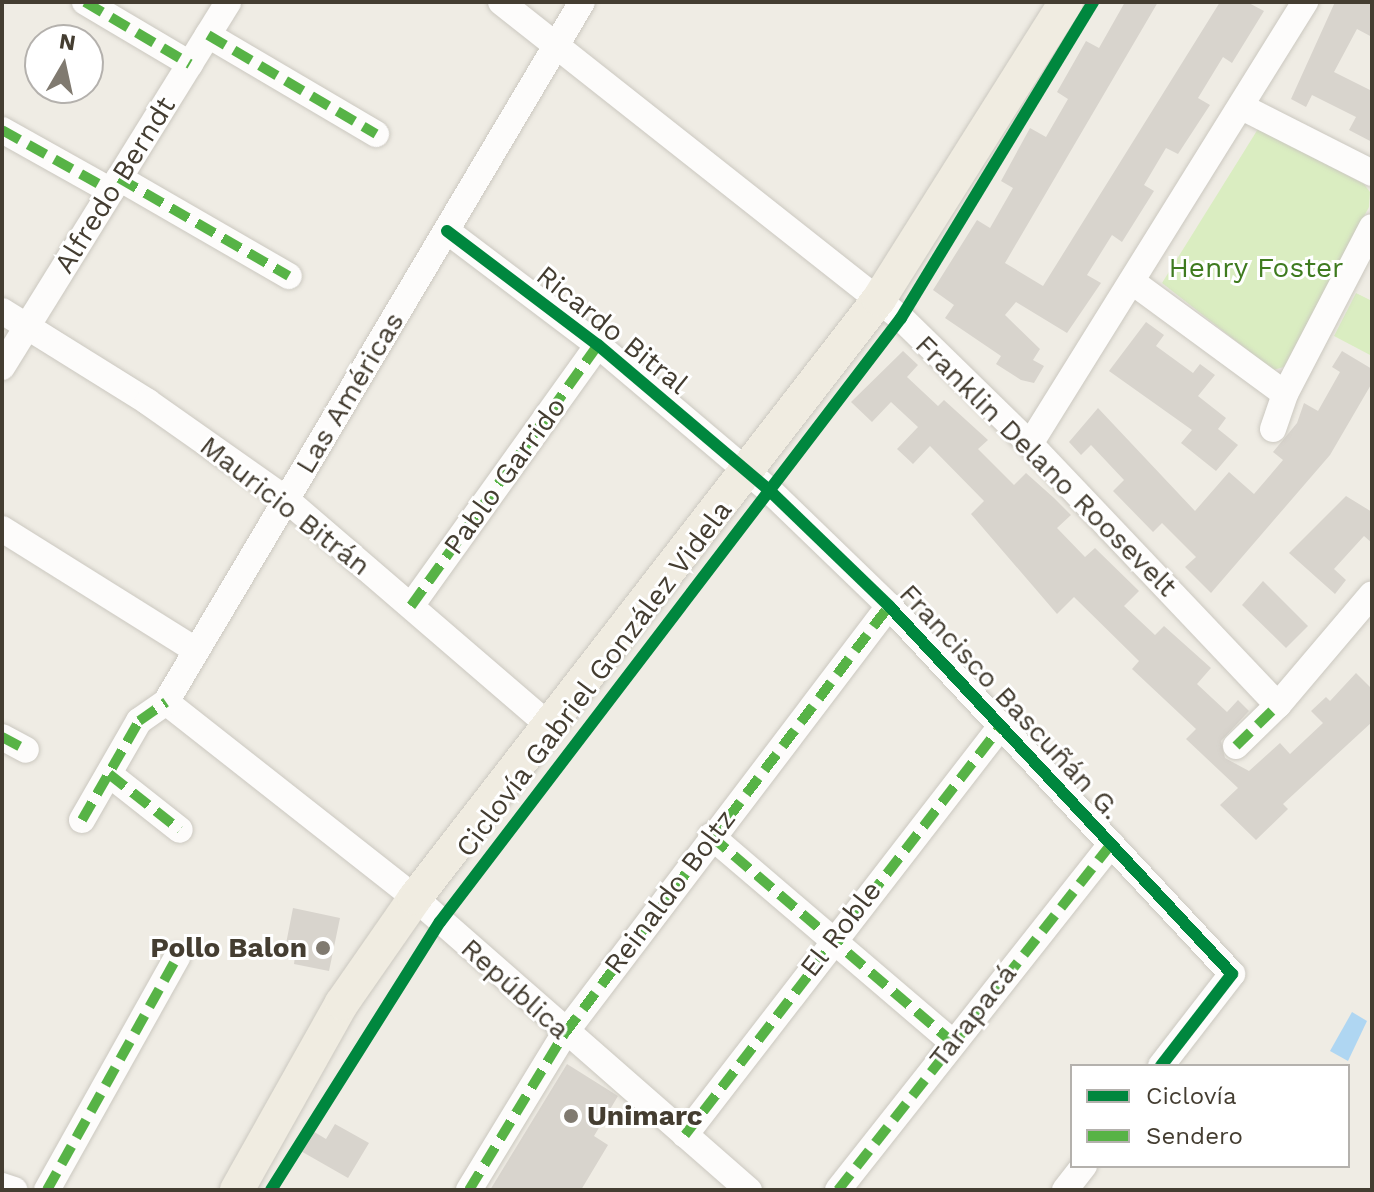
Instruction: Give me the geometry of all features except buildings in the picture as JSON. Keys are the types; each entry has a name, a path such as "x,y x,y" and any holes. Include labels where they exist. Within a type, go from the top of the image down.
{"main road":[{"path":"237,1190 342,1003 415,898 879,299 1066,2"}],"street":[{"path":"85,2 190,64"},
{"name":"Alfredo Berndt","path":"2,367 228,2"},
{"name":"Franklin Delano Roosevelt","path":"501,2 879,299 1030,444 1278,705"},
{"name":"Las Américas","path":"82,820 139,721 166,702 194,649 287,500 447,231 554,41 582,2"},
{"path":"1030,444 1134,283 1305,2"},
{"path":"208,35 376,134"},
{"path":"1242,107 1372,173"},
{"path":"2,130 115,184 289,276"},
{"path":"1273,429 1285,394 1372,227"},
{"name":"Ricardo Bitral","path":"447,231 598,345 745,470"},
{"path":"1134,283 1285,394"},
{"name":"Mauricio Bitrán","path":"2,311 148,402 287,500 550,726"},
{"name":"Pablo Garrido","path":"411,606 598,345"},
{"name":"Francisco Bascuñán G.","path":"745,470 889,606 1232,974 1163,1064"},
{"path":"2,529 194,649"},
{"path":"1236,746 1278,705 1372,594"},
{"name":"Reinaldo Boltz","path":"469,1190 565,1033 711,836 889,606"},
{"name":"República","path":"166,702 415,898 565,1033 749,1190"},
{"name":"El Roble","path":"685,1135 832,940 1001,726"},
{"path":"2,737 26,750"},
{"path":"109,774 180,830"},
{"path":"711,836 952,1042"},
{"name":"Tarapacá","path":"838,1190 1111,844"},
{"path":"47,1190 177,957"},
{"path":"1065,1190 1082,1168"},
{"path":"2,1186 14,1190"}],"green space":[{"name":"Henry Foster","path":"1258,129 1364,184 1370,192 1369,207 1284,367 1273,370 1162,283"},
{"path":"1356,293 1372,301 1372,356 1334,336"}],"water":[{"path":"1352,1012 1367,1021 1348,1061 1330,1051"}],"marked path":[{"path":"85,2 190,64"},
{"path":"208,35 376,134"},
{"path":"2,130 111,191"},
{"path":"119,178 289,276"},
{"path":"411,606 598,345"},
{"path":"469,1190 565,1033 889,606"},
{"path":"82,820 139,721 166,702"},
{"path":"1236,746 1278,705"},
{"path":"685,1135 1001,726"},
{"path":"2,737 26,750"},
{"path":"109,774 180,830"},
{"path":"711,836 952,1042"},
{"path":"838,1190 1111,844"},
{"path":"47,1190 177,957"}],"cycle path":[{"name":"Ciclovía Gabriel González Videla","path":"271,1190 440,922 901,318 1093,2"},
{"path":"447,231 598,345 768,489 889,606 1232,974 1163,1064"}],"place":[{"name":"Pollo Balon","path":"323,948"},
{"name":"Unimarc","path":"571,1116"}]}
